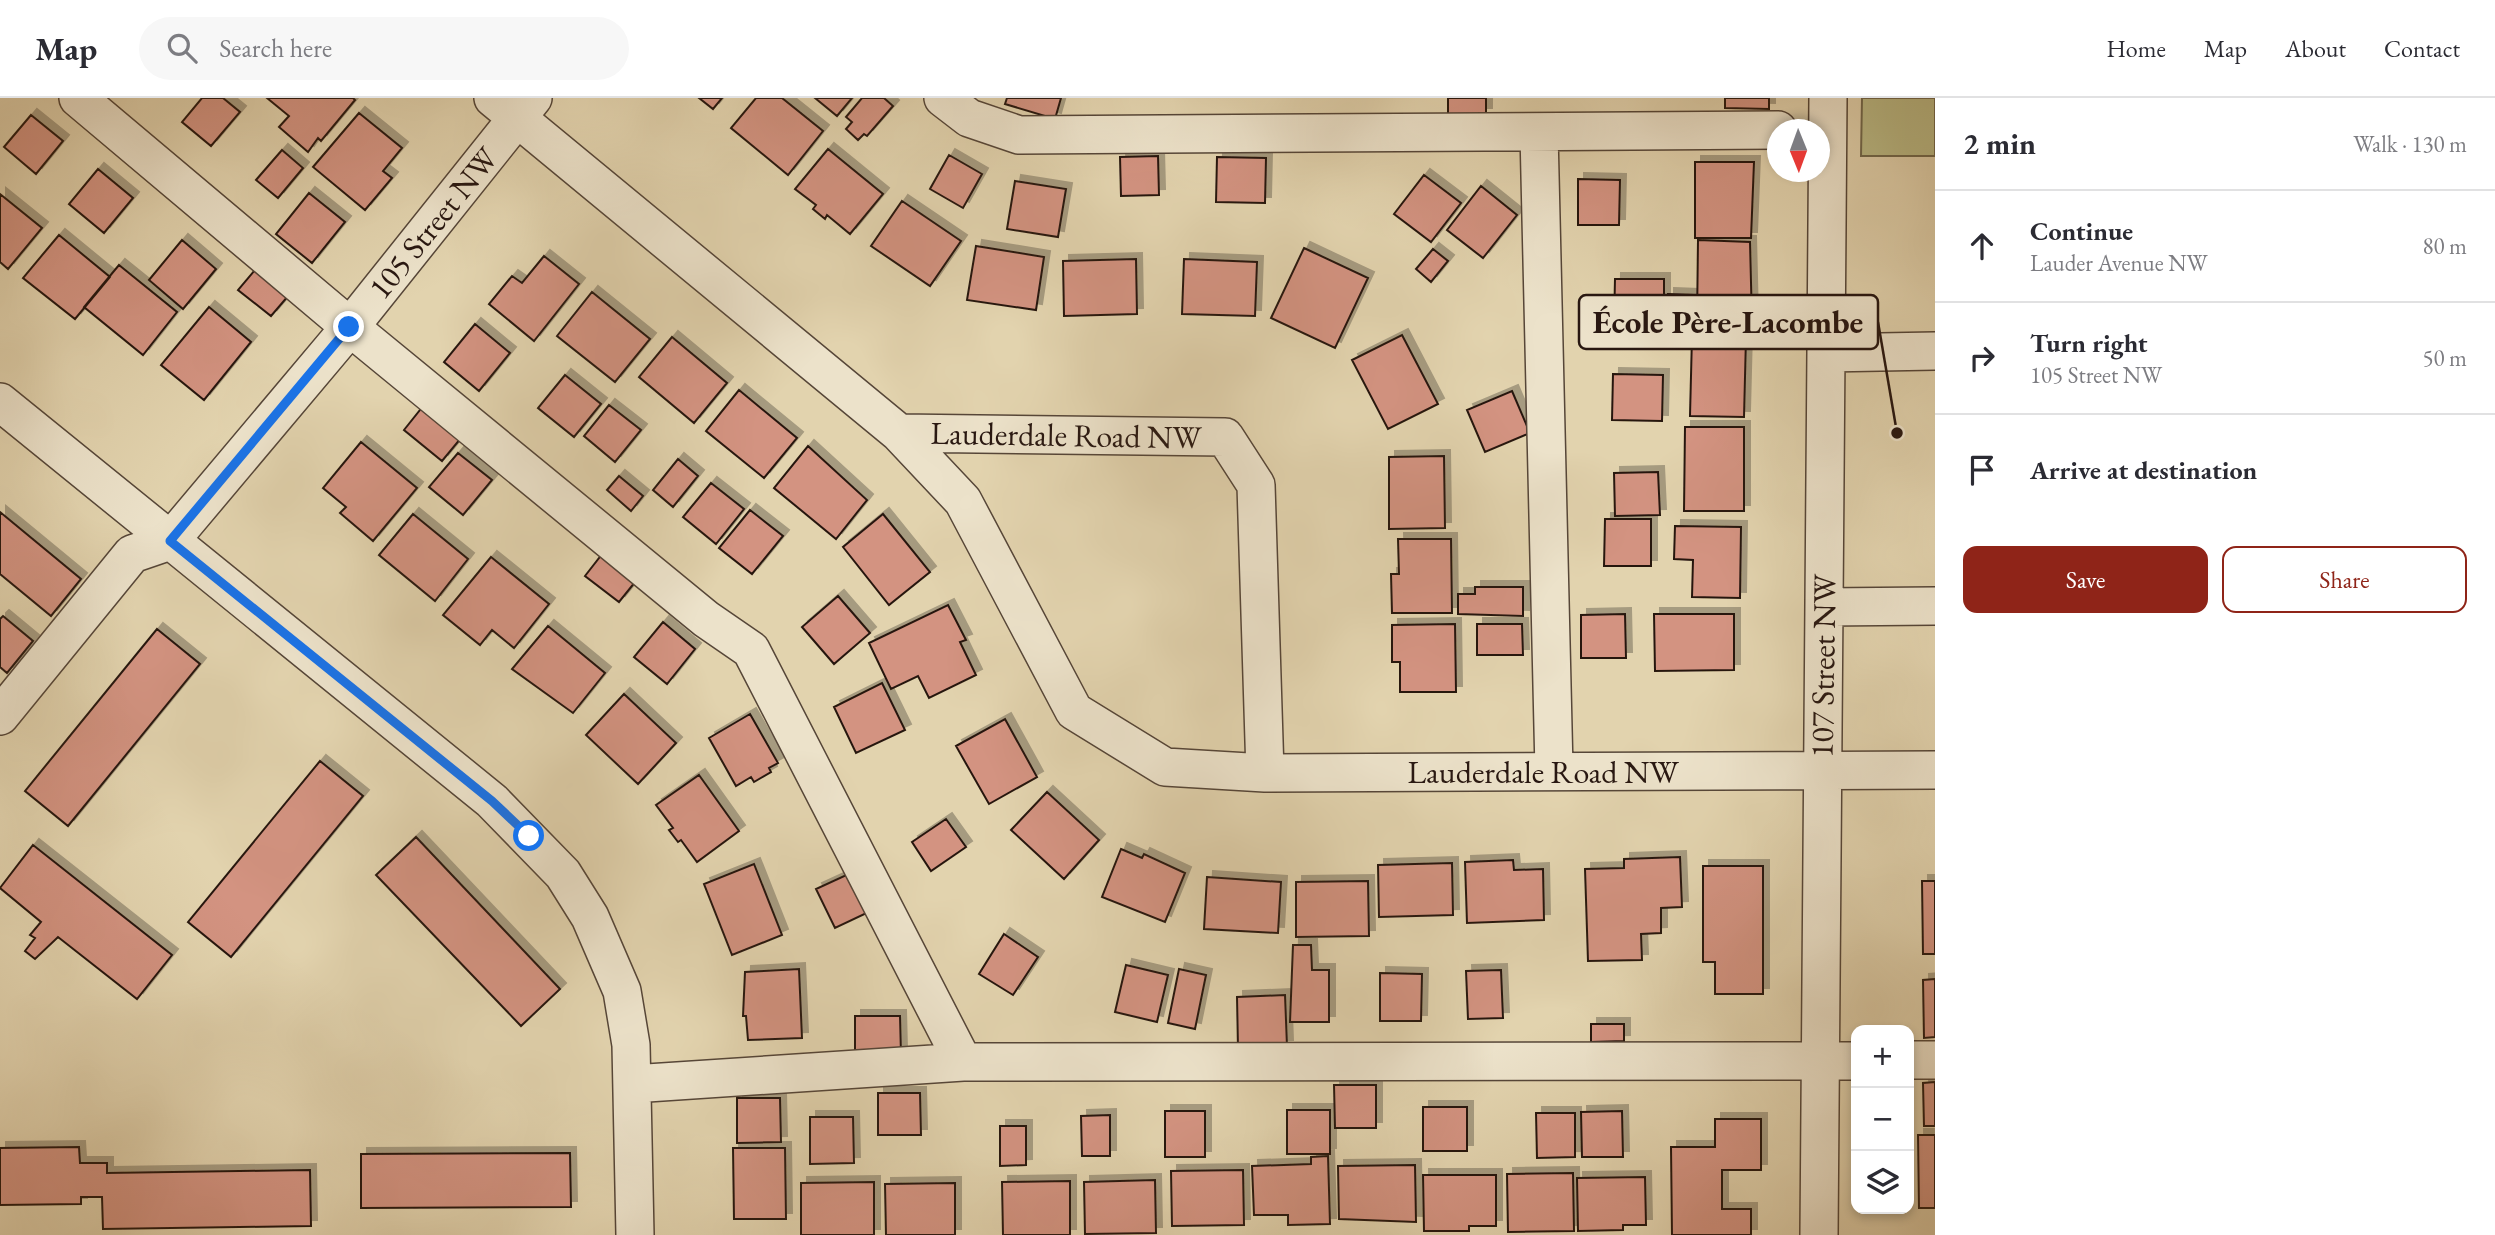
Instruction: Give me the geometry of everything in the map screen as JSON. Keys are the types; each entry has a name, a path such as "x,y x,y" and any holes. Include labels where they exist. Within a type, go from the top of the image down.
{"street":[{"path":"78,98 349,327 706,619 751,650 963,1062"},
{"path":"943,98 969,118 1018,135 1767,130"},
{"name":"105 Street NW","path":"170,541 349,327 514,104"},
{"name":"Lauderdale Road NW","path":"514,104 899,433 963,501 1074,711 1165,767 1265,773 1821,773 1935,769"},
{"path":"1539,132 1553,771"},
{"name":"107 Street NW","path":"1819,1235 1825,182"},
{"path":"1826,353 1935,351"},
{"path":"0,402 492,801 563,874 590,917 622,992 631,1045 635,1235"},
{"name":"Lauderdale Road NW","path":"899,433 1225,438 1255,485 1265,773"},
{"path":"0,716 132,554 170,541"},
{"path":"1824,607 1935,606"},
{"path":"1914,1060 1935,1060"},
{"path":"632,1084 963,1062 1851,1061"}],"green space":[{"path":"1862,98 1935,98 1935,156 1861,156"}],"building":[{"path":"202,98 223,98 240,112 211,146 182,122"},
{"path":"267,98 355,100 321,141 318,138 308,152 279,127 289,116"},
{"path":"699,98 722,98 713,109"},
{"path":"756,98 782,98 823,131 788,175 731,128"},
{"path":"815,98 852,98 837,116"},
{"path":"862,98 884,98 893,106 867,136 864,134 858,140 846,129 852,122 846,117"},
{"path":"1007,98 1061,98 1055,119 1005,104"},
{"path":"1448,98 1486,98 1486,114 1448,114"},
{"path":"1725,98 1769,98 1769,109 1725,108"},
{"path":"359,113 402,148 383,171 392,178 365,210 313,167"},
{"path":"31,115 63,141 36,174 4,147"},
{"path":"828,149 883,194 850,234 827,215 825,219 813,209 816,205 795,189"},
{"path":"282,150 303,168 278,198 256,180"},
{"path":"949,155 982,174 963,208 930,189"},
{"path":"1158,156 1159,195 1121,196 1120,157"},
{"path":"1217,157 1266,158 1265,203 1216,202"},
{"path":"1695,162 1754,162 1751,238 1695,238"},
{"path":"98,169 133,198 104,233 69,204"},
{"path":"1424,175 1461,203 1431,242 1394,214"},
{"path":"1578,179 1620,180 1619,225 1578,225"},
{"path":"1015,181 1066,189 1058,237 1007,229"},
{"path":"1481,186 1517,215 1483,258 1447,230"},
{"path":"309,193 345,222 312,263 276,234"},
{"path":"0,194 42,228 8,269 0,262"},
{"path":"902,201 961,241 930,286 871,246"},
{"path":"59,235 110,277 75,319 23,278"},
{"path":"182,240 216,269 183,309 149,280"},
{"path":"1698,240 1750,242 1752,323 1697,322"},
{"path":"976,246 1044,257 1036,310 967,300"},
{"path":"1304,248 1368,278 1335,348 1271,318"},
{"path":"1433,249 1448,261 1431,282 1416,269"},
{"path":"544,256 579,284 534,341 489,304 512,276 522,283"},
{"path":"1136,259 1137,314 1064,316 1063,261"},
{"path":"1184,259 1257,262 1255,316 1182,314"},
{"path":"260,264 295,288 271,316 238,290"},
{"path":"119,265 177,312 143,355 84,307"},
{"path":"1615,279 1664,279 1664,325 1614,325"},
{"path":"592,292 650,339 615,382 557,336"},
{"path":"1668,294 1693,295 1693,325 1668,325"},
{"path":"209,307 251,342 204,400 161,365"},
{"path":"475,324 510,353 479,391 444,362"},
{"path":"1402,335 1438,404 1388,429 1352,360"},
{"path":"1692,336 1746,337 1744,417 1690,416"},
{"path":"672,337 727,383 694,423 639,377"},
{"path":"1613,374 1663,375 1662,421 1612,420"},
{"path":"565,375 601,404 574,437 538,408"},
{"path":"739,390 797,438 764,478 706,431"},
{"path":"1512,391 1530,433 1485,452 1467,410"},
{"path":"432,395 471,426 442,461 404,430"},
{"path":"609,405 641,430 615,462 584,436"},
{"path":"1685,427 1744,427 1744,511 1684,511"},
{"path":"361,442 417,488 373,541 340,513 346,507 323,488"},
{"path":"808,446 867,500 836,539 774,488"},
{"path":"458,453 492,480 463,515 429,487"},
{"path":"1444,456 1445,528 1389,529 1389,457"},
{"path":"678,459 698,476 673,507 653,490"},
{"path":"1658,472 1660,515 1615,516 1614,473"},
{"path":"619,476 643,496 631,511 607,490"},
{"path":"711,483 744,509 716,544 683,517"},
{"path":"750,510 783,536 752,574 719,548"},
{"path":"0,512 81,579 51,616 0,574"},
{"path":"413,514 468,559 435,601 379,555"},
{"path":"883,514 930,572 889,605 843,547"},
{"path":"1605,519 1651,519 1651,566 1604,566"},
{"path":"1675,526 1741,527 1740,598 1692,597 1693,560 1674,559"},
{"path":"1398,539 1451,539 1452,613 1392,613 1391,574 1399,574"},
{"path":"610,544 644,571 619,602 585,576"},
{"path":"491,557 549,604 514,648 492,630 480,645 443,615"},
{"path":"1475,587 1523,587 1523,616 1458,614 1458,594 1475,594"},
{"path":"838,596 870,633 834,664 802,627"},
{"path":"948,605 966,640 960,642 976,675 929,698 918,676 891,689 869,643"},
{"path":"1625,614 1626,658 1581,658 1581,615"},
{"path":"1654,614 1734,614 1734,670 1655,671"},
{"path":"3,616 33,641 7,673 0,667 0,619"},
{"path":"663,622 695,649 667,684 634,657"},
{"path":"1455,624 1456,692 1400,692 1400,662 1392,662 1392,625"},
{"path":"1477,624 1522,624 1523,655 1477,655"},
{"path":"548,626 605,673 573,713 512,669"},
{"path":"157,629 200,664 68,826 25,791"},
{"path":"882,683 905,730 856,753 834,707"},
{"path":"624,694 676,743 638,784 586,735"},
{"path":"750,714 778,763 769,768 771,772 754,782 751,777 736,786 709,738"},
{"path":"1005,719 1037,777 989,804 956,746"},
{"path":"320,761 363,796 231,957 188,922"},
{"path":"699,775 739,831 697,862 681,840 678,842 669,830 673,828 656,805"},
{"path":"1047,792 1099,840 1064,879 1011,830"},
{"path":"946,819 966,847 931,871 912,842"},
{"path":"416,837 560,989 521,1026 376,875"},
{"path":"33,845 172,955 137,999 58,937 35,959 25,951 35,938 30,935 41,922 0,888"},
{"path":"1121,849 1142,858 1144,854 1185,873 1165,922 1102,897"},
{"path":"1680,857 1682,907 1661,908 1661,933 1641,934 1642,960 1588,961 1585,869 1624,868 1624,859"},
{"path":"1513,860 1514,870 1543,869 1544,920 1467,923 1465,862"},
{"path":"1452,863 1453,915 1379,917 1378,865"},
{"path":"754,864 782,935 732,955 704,884"},
{"path":"1703,866 1763,866 1763,994 1715,994 1715,962 1703,962"},
{"path":"855,871 873,910 835,928 816,889"},
{"path":"1207,877 1281,882 1278,933 1204,929"},
{"path":"1368,881 1369,936 1296,937 1296,882"},
{"path":"1922,881 1935,881 1935,954 1923,954"},
{"path":"1004,934 1038,957 1013,995 979,974"},
{"path":"1293,945 1311,945 1312,970 1329,970 1329,1022 1290,1022"},
{"path":"1126,965 1168,975 1157,1022 1115,1012"},
{"path":"799,969 802,1038 748,1040 746,1016 743,1016 745,972"},
{"path":"1179,969 1206,975 1195,1029 1168,1023"},
{"path":"1501,970 1503,1018 1468,1019 1466,971"},
{"path":"1380,973 1422,974 1421,1021 1380,1021"},
{"path":"1935,979 1935,1037 1924,1038 1923,980"},
{"path":"1285,995 1287,1046 1238,1048 1237,997"},
{"path":"855,1016 900,1016 901,1055 855,1056"},
{"path":"1591,1024 1624,1024 1624,1041 1591,1042"},
{"path":"1935,1082 1935,1126 1924,1126 1923,1083"},
{"path":"1334,1085 1376,1085 1376,1128 1335,1128"},
{"path":"878,1093 920,1093 921,1135 878,1135"},
{"path":"737,1098 780,1098 781,1142 737,1143"},
{"path":"1423,1107 1467,1107 1467,1151 1423,1151"},
{"path":"1287,1110 1330,1110 1330,1154 1287,1154"},
{"path":"1165,1111 1205,1111 1205,1157 1165,1157"},
{"path":"1622,1111 1623,1157 1582,1157 1581,1112"},
{"path":"1536,1113 1575,1113 1575,1157 1537,1158"},
{"path":"1110,1115 1110,1156 1082,1156 1081,1116"},
{"path":"810,1117 853,1117 854,1163 810,1164"},
{"path":"1715,1119 1761,1119 1761,1170 1722,1170 1722,1209 1751,1209 1751,1235 1672,1235 1671,1147 1715,1147"},
{"path":"1000,1126 1026,1126 1026,1165 1000,1166"},
{"path":"1918,1135 1935,1135 1935,1208 1919,1208"},
{"path":"79,1147 80,1163 107,1163 107,1173 310,1170 311,1226 103,1229 102,1197 81,1197 81,1204 0,1205 0,1148"},
{"path":"733,1148 785,1148 786,1219 734,1219"},
{"path":"570,1153 571,1207 361,1208 361,1154"},
{"path":"1328,1156 1330,1224 1288,1225 1288,1215 1254,1215 1252,1166 1311,1164 1311,1157"},
{"path":"1415,1165 1416,1222 1339,1219 1338,1166"},
{"path":"1243,1170 1244,1225 1172,1226 1171,1171"},
{"path":"1573,1173 1574,1231 1508,1232 1507,1174"},
{"path":"1423,1175 1496,1175 1496,1226 1469,1226 1469,1231 1424,1231"},
{"path":"1645,1177 1646,1225 1623,1225 1623,1230 1578,1231 1577,1178"},
{"path":"1155,1180 1156,1233 1085,1234 1084,1182"},
{"path":"1070,1181 1070,1235 1003,1235 1002,1182"},
{"path":"874,1182 874,1235 801,1235 801,1183"},
{"path":"955,1183 955,1235 886,1235 885,1184"}],"place":[{"name":"École Père-Lacombe","path":"1897,433"}],"route":[{"path":"349,327 170,541 492,801 529,836"}]}
